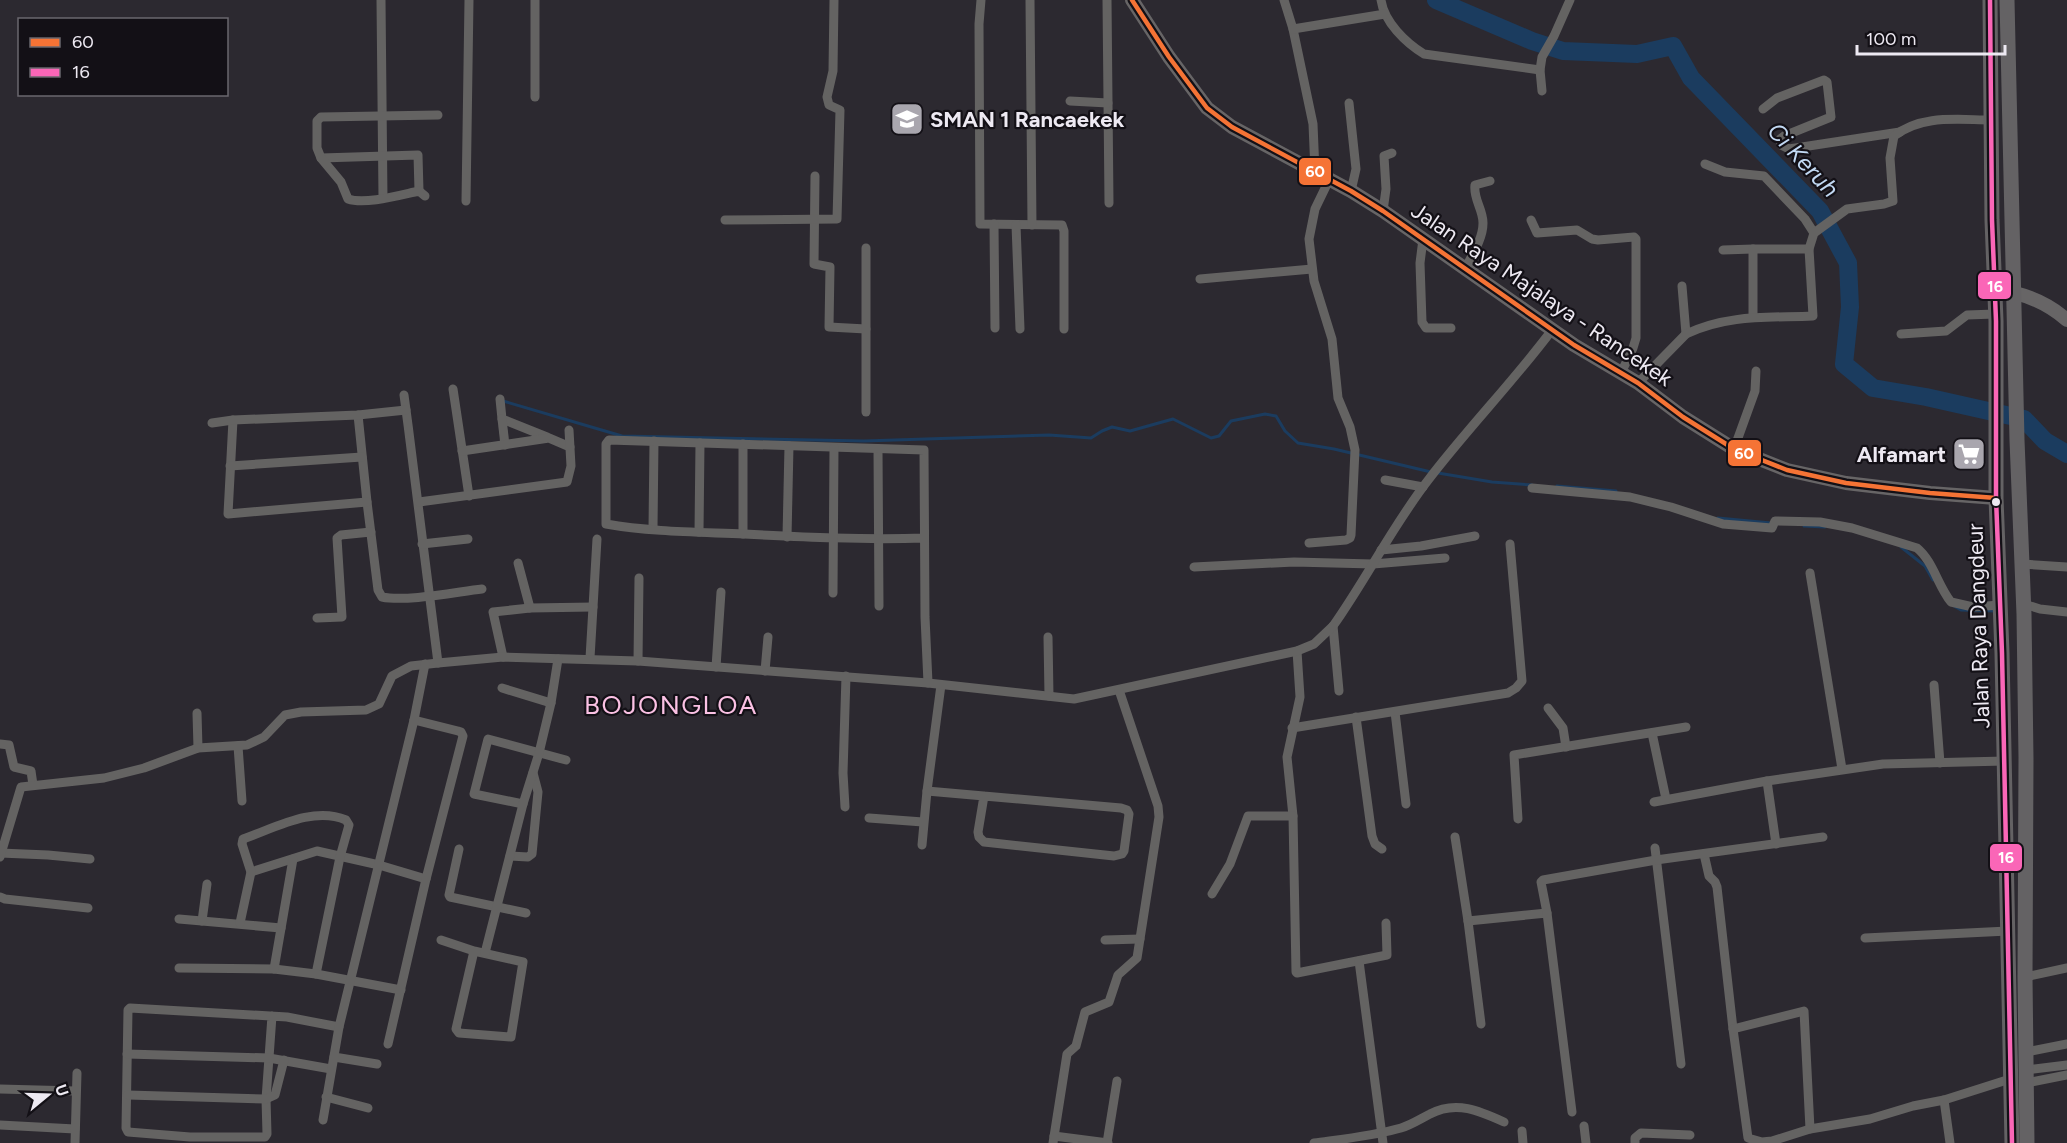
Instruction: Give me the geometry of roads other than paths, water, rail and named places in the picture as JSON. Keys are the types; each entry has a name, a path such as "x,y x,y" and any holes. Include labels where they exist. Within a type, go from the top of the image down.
{"highway":[{"name":"Jalan Raya Dangdeur","path":"1990,0 1996,498 2005,761 2012,1143"},
{"name":"Jalan Raya Dangdeur","path":"2007,0 2017,440 2024,608 2027,1143"}],"main road":[{"name":"Jalan Raya Majalaya - Rancekek","path":"1132,0 1169,57 1207,108 1232,127 1351,191 1383,211 1552,330 1638,383 1683,417 1734,449 1787,470 1846,483 1996,498"},
{"path":"2015,292 2052,307 2067,320"}],"street":[{"path":"381,0 383,198"},
{"path":"466,201 469,0"},
{"path":"535,0 535,98"},
{"path":"725,220 837,219 840,110 829,105 827,97 833,71 834,0"},
{"path":"981,0 979,24 980,223 1062,225 1064,228 1064,329"},
{"path":"1030,0 1032,225"},
{"path":"1107,0 1109,203"},
{"path":"1284,0 1293,29 1312,124 1315,172"},
{"path":"1381,0 1385,14 1410,45 1424,54 1540,70"},
{"path":"1542,91 1540,70 1542,57 1570,0"},
{"path":"1293,29 1385,14"},
{"path":"1762,108 1777,98 1824,80 1830,92 1831,117 1780,138 1781,145 1789,149 1900,132"},
{"path":"1070,101 1108,103"},
{"path":"1349,103 1356,169 1351,191"},
{"path":"321,158 418,155 422,194 356,201 348,199 341,182 321,158 317,147 318,118 399,114 438,115"},
{"path":"1638,383 1686,334 1709,325 1753,317 1813,316 1809,249 1817,230 1846,209 1893,201 1891,145 1894,136 1914,124 1937,119 1992,120"},
{"path":"1383,211 1386,189 1384,156 1392,153"},
{"path":"1706,164 1725,172 1764,176 1817,230"},
{"path":"815,176 814,264 830,267 829,327 866,329"},
{"path":"1309,543 1350,538 1355,453 1350,427 1338,398 1332,339 1317,294 1309,239 1315,209 1329,180"},
{"path":"1465,269 1478,243 1483,222 1474,194 1475,185 1490,181"},
{"path":"1531,220 1537,233 1577,230 1598,240 1634,237 1636,239 1635,338 1633,348 1621,373"},
{"path":"994,224 995,328"},
{"path":"1016,225 1020,329"},
{"path":"1423,239 1420,263 1422,322 1426,328 1451,328"},
{"path":"866,248 866,411"},
{"path":"1753,249 1753,317"},
{"path":"1723,250 1809,249"},
{"path":"1200,279 1312,269"},
{"path":"1682,286 1686,334"},
{"path":"1900,334 1946,331 1967,315 1995,314"},
{"path":"90,859 0,854 18,790 21,787 115,775 144,768 198,748 247,745 264,737 285,715 374,708 381,701 392,676 411,666 503,657 590,658 846,676 1074,699 1296,651 1314,644 1334,626 1423,487 1552,330"},
{"path":"1734,449 1755,391 1756,371"},
{"path":"453,389 469,496"},
{"path":"404,395 438,663"},
{"path":"500,399 505,445"},
{"path":"212,423 406,410"},
{"path":"358,415 366,502 378,590 382,597 430,596 482,589"},
{"path":"502,419 570,447"},
{"path":"232,420 227,513 230,515 366,502"},
{"path":"419,502 567,482 571,466 569,430"},
{"path":"462,451 549,438"},
{"path":"924,538 787,537 606,524 607,441 878,449 922,448 924,450 928,683"},
{"path":"653,529 654,441"},
{"path":"699,532 700,443"},
{"path":"743,444 743,534"},
{"path":"787,537 789,446"},
{"path":"833,593 834,448"},
{"path":"878,449 879,606"},
{"path":"230,466 362,457"},
{"path":"1385,480 1423,487"},
{"path":"1532,488 1630,497 1671,507 1723,524 1820,522 1852,528 1917,548 1923,553 1951,602 2000,610"},
{"path":"317,618 342,617 337,538 341,535 371,532"},
{"path":"1381,550 1421,546 1475,536"},
{"path":"422,544 468,539"},
{"path":"590,658 597,539"},
{"path":"1292,728 1508,693 1516,688 1522,681 1510,544"},
{"path":"1194,567 1294,561 1373,564 1445,558"},
{"path":"518,563 530,608"},
{"path":"2022,564 2067,567"},
{"path":"1810,573 1842,769"},
{"path":"638,661 639,578"},
{"path":"716,667 721,592"},
{"path":"503,657 493,612 530,608 593,607"},
{"path":"2024,608 2067,612"},
{"path":"1334,626 1339,691"},
{"path":"1048,637 1049,696"},
{"path":"765,671 768,638"},
{"path":"1296,651 1300,696 1287,757 1293,816 1296,972 1387,955 1386,923"},
{"path":"485,953 551,703 558,659"},
{"path":"323,1120 339,1027 414,720 425,664"},
{"path":"845,807 843,773 846,676"},
{"path":"922,845 941,685"},
{"path":"1934,685 1940,763"},
{"path":"502,688 551,703"},
{"path":"1117,1081 1107,1143 1053,1140 1067,1054 1076,1046 1085,1012 1109,1002 1118,975 1137,958 1159,812 1119,690"},
{"path":"1548,708 1563,728 1566,747"},
{"path":"1395,712 1406,804"},
{"path":"196,713 198,748"},
{"path":"1356,717 1372,836 1375,844 1382,849"},
{"path":"388,1044 426,879 463,736 458,731 414,720"},
{"path":"1518,819 1513,756 1686,727"},
{"path":"1652,733 1666,799"},
{"path":"523,804 474,794 487,741 490,739 566,759"},
{"path":"0,744 9,745 14,767 31,771 33,785"},
{"path":"238,746 242,801"},
{"path":"1654,802 1882,764 2005,761"},
{"path":"510,856 524,858 531,854 538,792 533,773"},
{"path":"1767,782 1776,844"},
{"path":"927,792 984,796 1121,808 1127,810 1129,814 1124,851 1122,855 1114,856 984,842 978,832 984,796"},
{"path":"240,923 251,872 242,844 243,839 312,816 343,818 348,822 316,974"},
{"path":"1212,894 1230,864 1248,816 1293,816"},
{"path":"869,818 923,822"},
{"path":"1455,837 1481,1024"},
{"path":"1572,1112 1547,913 1541,882 1656,860 1823,837"},
{"path":"1654,848 1682,1064"},
{"path":"459,849 450,897 526,913"},
{"path":"251,872 317,851 379,865 426,879"},
{"path":"1704,854 1709,876 1717,887 1748,1138 1772,1141 1810,1129 1870,1119 1913,1106 1944,1100 2010,1079"},
{"path":"274,969 293,859"},
{"path":"202,921 207,884"},
{"path":"0,897 88,908"},
{"path":"1468,921 1547,913"},
{"path":"179,919 281,928"},
{"path":"1865,938 2008,931"},
{"path":"1105,939 1140,939"},
{"path":"441,940 474,951 522,961 524,964 510,1037 459,1033 456,1029 474,951"},
{"path":"1359,961 1383,1138"},
{"path":"179,968 274,969 316,974 401,990"},
{"path":"2025,977 2067,968"},
{"path":"272,1016 266,1099 267,1134 265,1137 189,1140 128,1132 126,1128 128,1010 130,1008 272,1016 302,1019 339,1027"},
{"path":"1733,1029 1804,1011 1810,1129"},
{"path":"2026,1052 2067,1044"},
{"path":"128,1054 284,1060 331,1069"},
{"path":"334,1057 377,1064"},
{"path":"128,1095 266,1099 275,1095 284,1060"},
{"path":"2026,1076 2067,1065"},
{"path":"75,1143 77,1073"},
{"path":"2026,1076 2067,1075"},
{"path":"0,1089 76,1091"},
{"path":"326,1097 368,1108"},
{"path":"1944,1100 1950,1143"},
{"path":"1314,1143 1383,1138 1440,1110 1454,1107 1475,1109 1504,1122"},
{"path":"0,1125 75,1129"},
{"path":"1584,1126 1586,1143"},
{"path":"1522,1131 1523,1143"},
{"path":"1635,1143 1635,1138 1641,1133 1690,1135"}],"waterway":[{"name":"Ci Keruh","path":"1436,0 1532,41 1563,51 1637,54 1673,46 1691,78 1820,211 1848,263 1850,307 1844,364 1873,388 1926,397 2024,419 2045,441 2067,454"},
{"path":"503,401 622,436 864,441 1049,435 1091,438 1112,427 1130,431 1173,419 1211,438 1219,436 1231,421 1265,414 1276,416 1285,431 1298,443 1334,449 1431,472"},
{"path":"1438,473 1492,482 1532,485"},
{"path":"1557,486 1616,491"},
{"path":"1718,518 1771,523"},
{"path":"1804,526 1825,527"},
{"path":"1901,547 1925,566 1933,580"},
{"path":"1954,606 1961,610 1997,611"}],"place":[{"name":"SMAN 1 Rancaekek","path":"907,119"},
{"name":"Alfamart","path":"1969,454"}],"district":[{"name":"BOJONGLOA","path":"671,705"}]}
